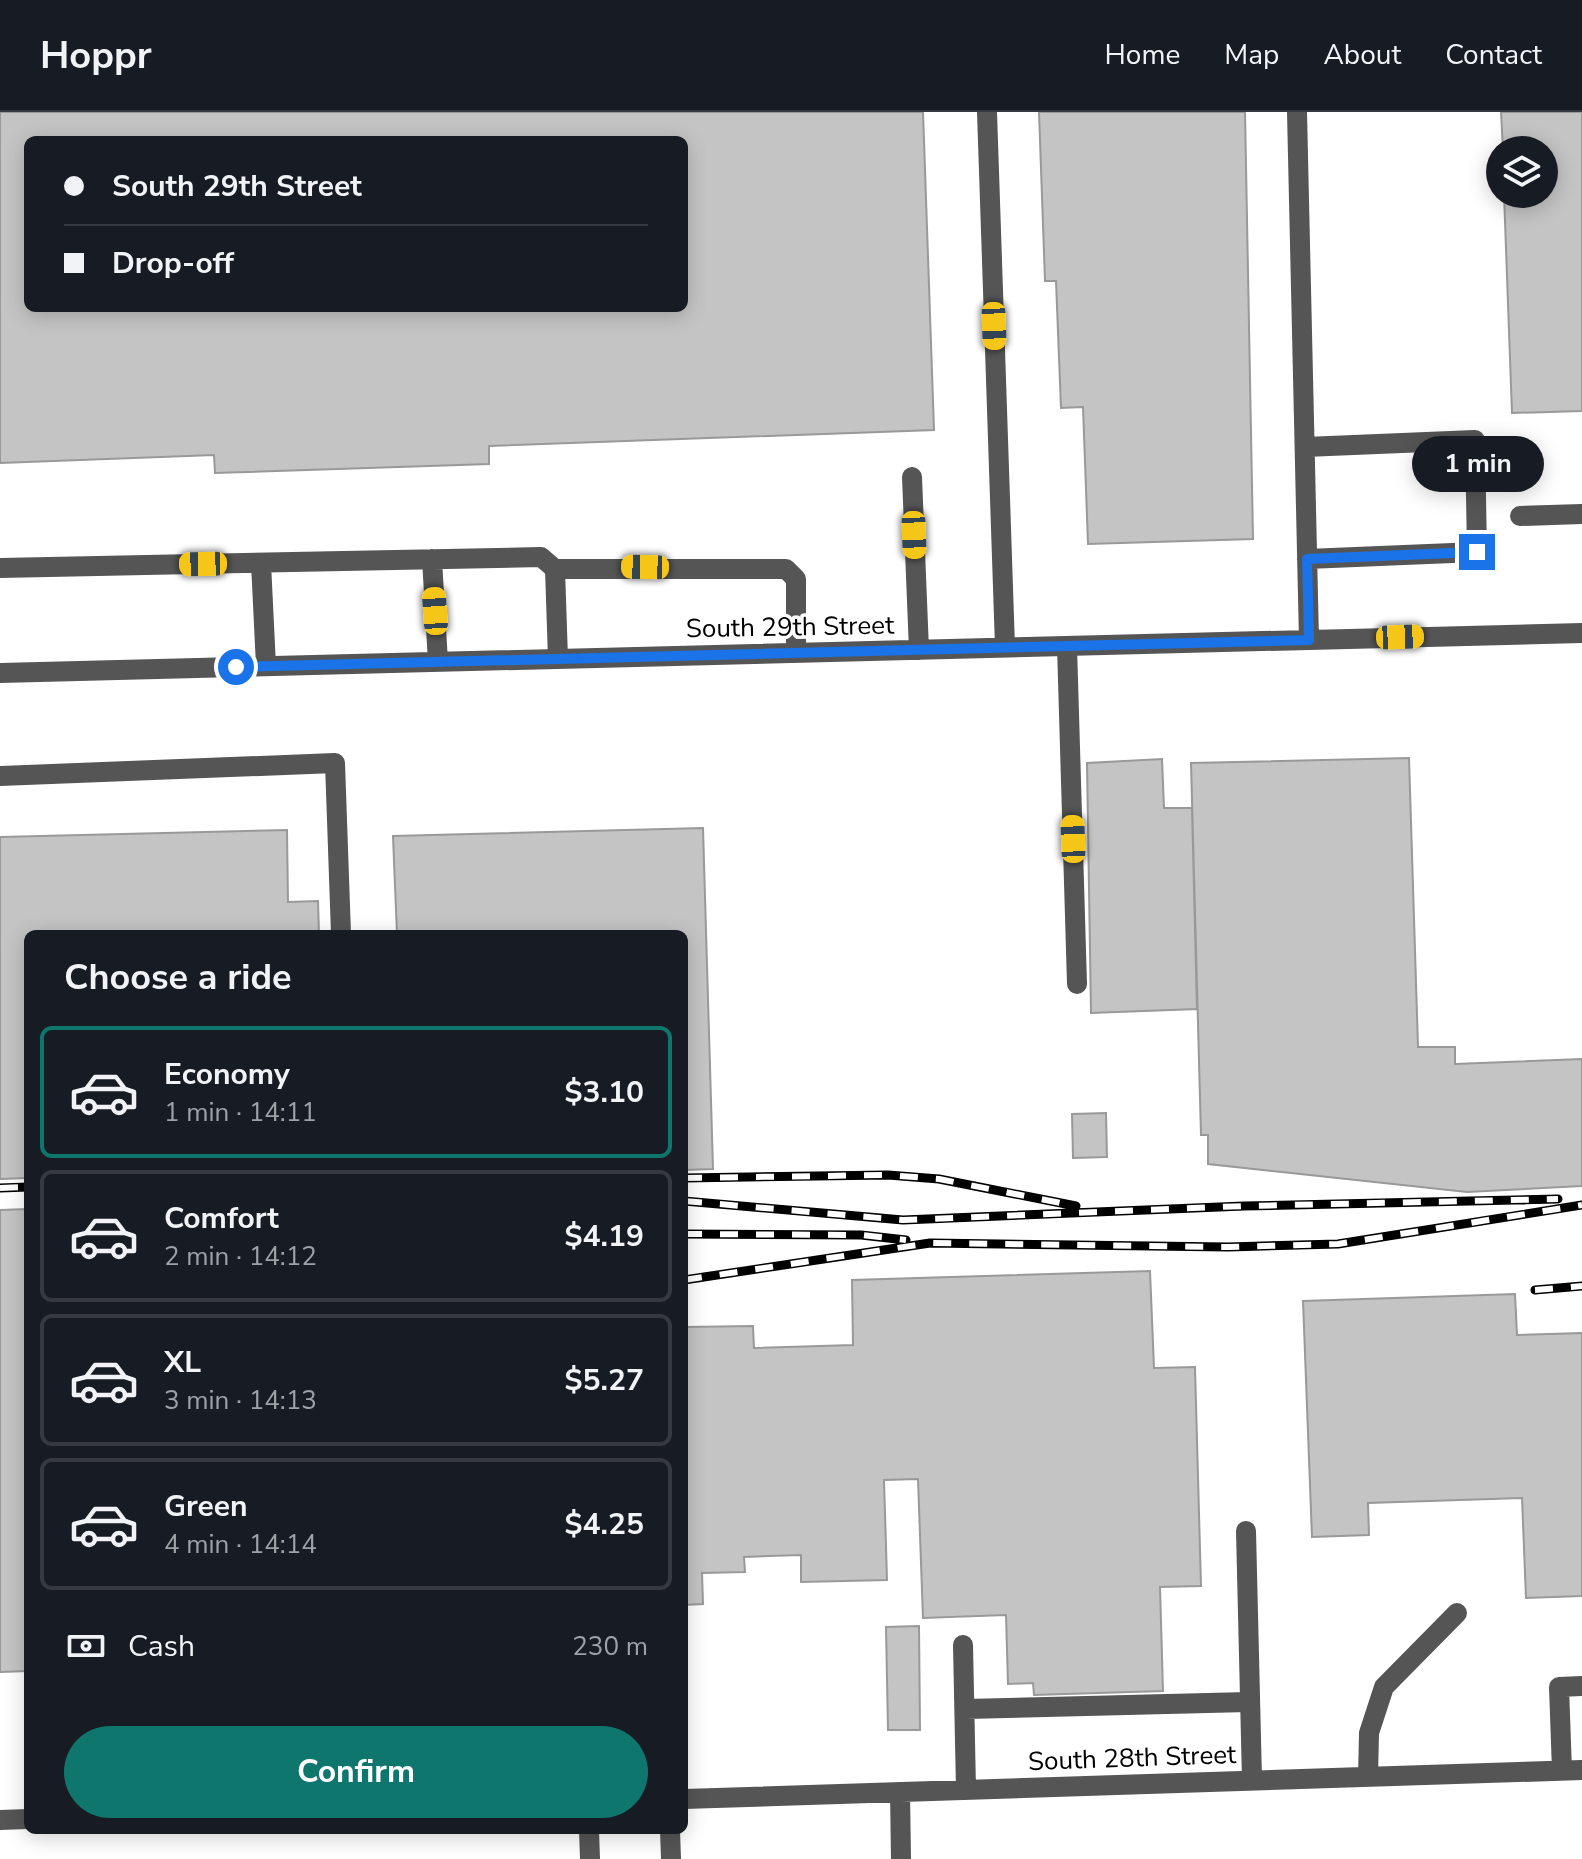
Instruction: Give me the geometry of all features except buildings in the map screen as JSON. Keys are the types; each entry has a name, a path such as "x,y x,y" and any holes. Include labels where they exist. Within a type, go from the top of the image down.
{"street":[{"path":"987,112 1005,647"},
{"path":"1297,112 1309,640"},
{"path":"1305,447 1475,440 1477,552 1307,559"},
{"path":"912,477 919,650"},
{"path":"1520,516 1582,514"},
{"path":"0,568 541,557 555,569 786,569 796,579 796,653"},
{"path":"432,559 438,662"},
{"path":"261,563 266,666"},
{"path":"555,569 558,659"},
{"name":"South 29th Street","path":"0,673 1582,633"},
{"path":"1067,646 1077,984"},
{"path":"0,776 335,763 341,930"},
{"path":"1246,1531 1252,1780"},
{"path":"1368,1777 1369,1733 1384,1687 1457,1613"},
{"path":"963,1645 966,1789"},
{"path":"1572,1771 1559,1687 1582,1686"},
{"path":"965,1709 1248,1702"},
{"name":"South 28th Street","path":"688,1799 1572,1771"},
{"path":"900,1792 901,1859"},
{"path":"0,1820 24,1819"},
{"path":"589,1834 590,1859"},
{"path":"670,1834 671,1859"}],"railway":[{"path":"688,1178 888,1175 939,1179 1076,1206"},
{"path":"0,1188 24,1187"},
{"path":"688,1201 903,1220 1244,1206 1558,1199"},
{"path":"688,1279 930,1243 1228,1247 1338,1244 1582,1205"},
{"path":"688,1234 861,1235 906,1240"},
{"path":"1535,1290 1582,1286"}],"route":[{"path":"236,667 1309,640 1307,559 1477,552"}]}
